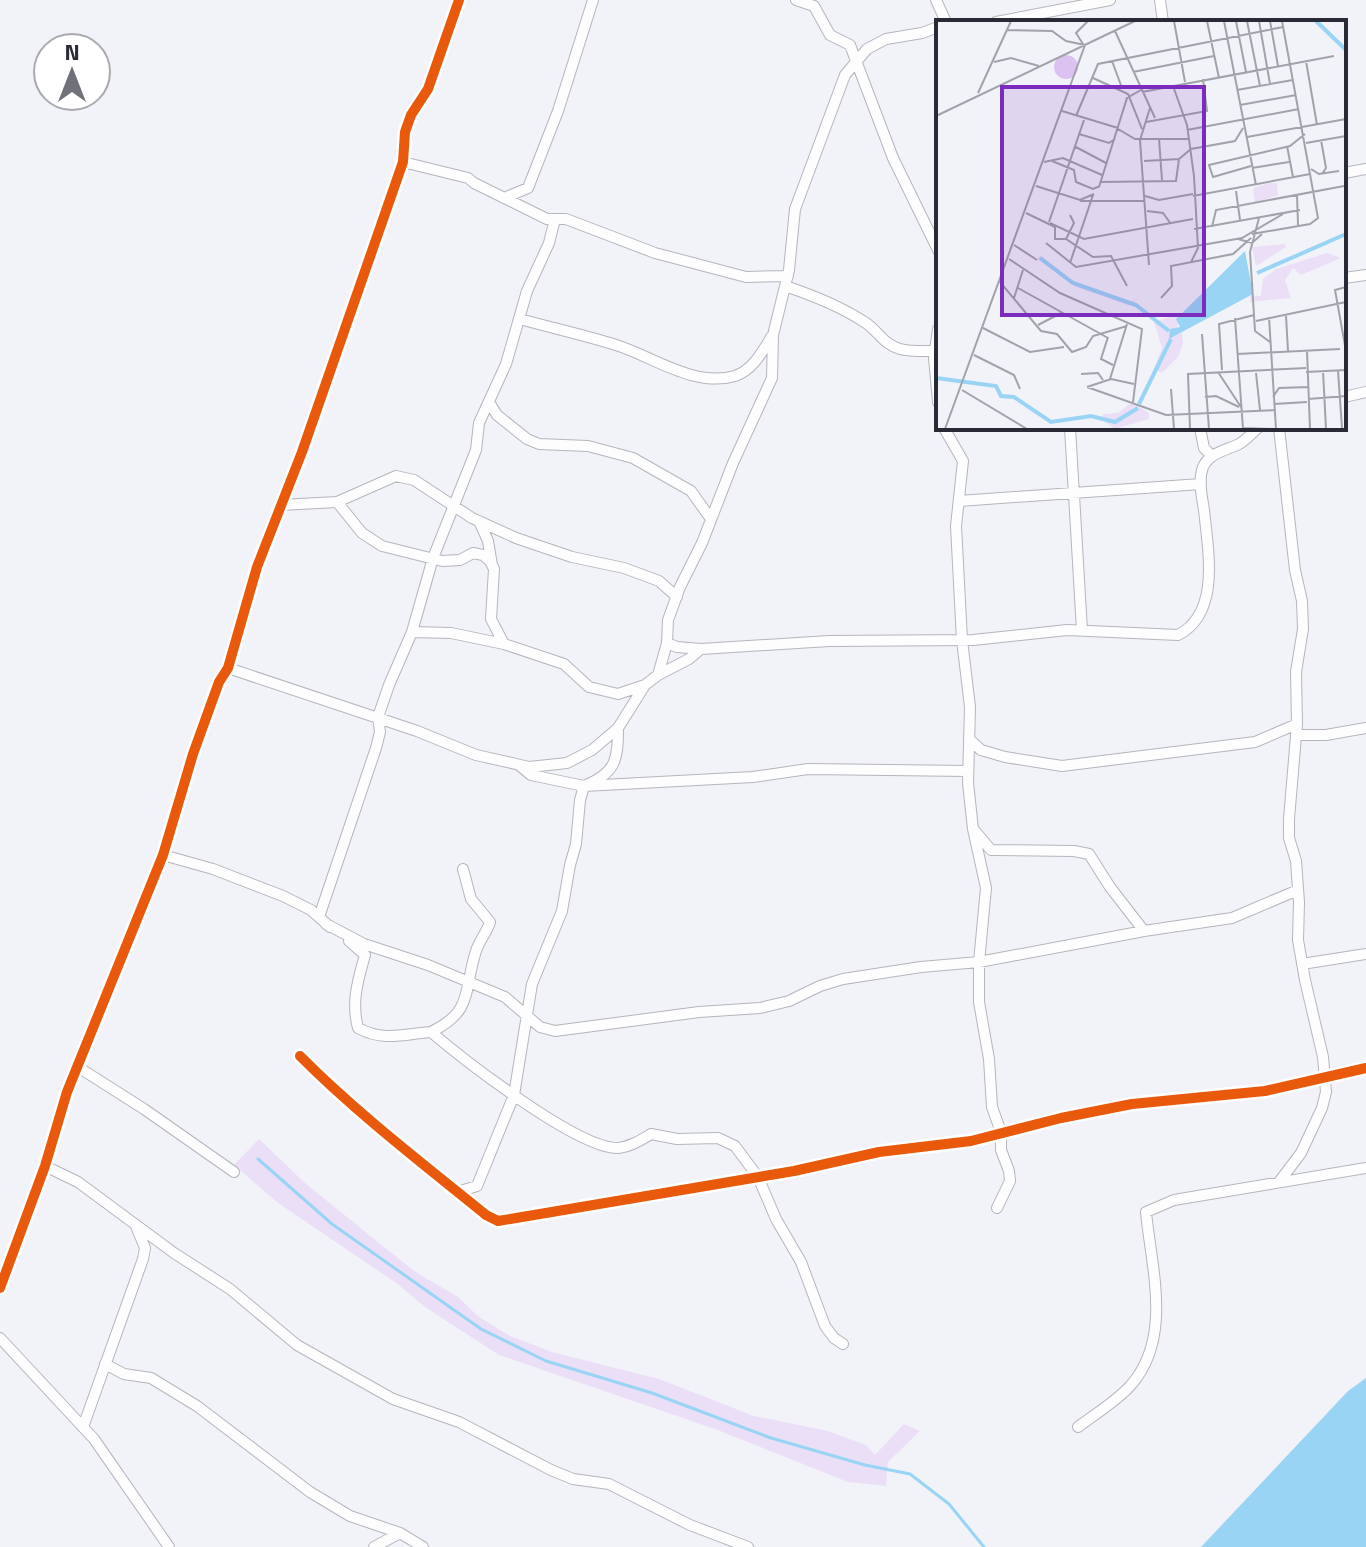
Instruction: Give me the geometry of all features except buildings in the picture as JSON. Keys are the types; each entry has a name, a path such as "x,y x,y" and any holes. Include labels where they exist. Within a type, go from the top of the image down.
{"street":[{"path":"0,1288 78,1067 163,855 193,754 219,682 228,668 257,567 403,162 405,132 411,115 428,89 459,0"},
{"path":"504,198 528,188 558,111 593,0"},
{"path":"796,0 813,3 830,35 850,45 893,158 936,246"},
{"path":"936,0 941,20"},
{"path":"1006,20 1110,0"},
{"path":"1160,0 1163,20"},
{"path":"658,675 667,643 668,620 772,378 773,335 786,281 795,209 845,75 867,49 886,39 922,33 936,25"},
{"path":"403,162 468,178 547,219 566,219 655,253 746,277 786,281 870,325 883,342 901,350 936,351"},
{"path":"1346,173 1366,169"},
{"path":"322,920 376,748 380,732 378,717 412,632 433,558 476,450 479,423 506,364 527,291 549,243 555,219"},
{"path":"1346,278 1366,275"},
{"path":"520,319 633,350 651,361 694,375 721,378 736,376 751,367 773,335"},
{"path":"1346,397 1366,392"},
{"path":"489,402 497,415 527,439 539,444 588,446 633,458 691,491 711,519"},
{"path":"945,430 963,461 956,526 962,640 970,707 968,771 973,829 986,888 979,962 979,1002 989,1059 992,1107 1001,1132 1001,1150 1010,1181 997,1208"},
{"path":"1070,430 1082,630"},
{"path":"1200,430 1204,448 1212,456"},
{"path":"667,643 701,649 829,641 962,640 1082,630 1178,635 1192,627 1205,607 1208,578 1201,484 1203,466 1212,456 1239,444 1256,430"},
{"path":"1279,430 1303,629 1296,672 1296,730 1289,819 1298,890 1297,923 1302,964 1323,1057 1326,1092 1301,1153 1279,1182"},
{"path":"281,505 337,502 396,476 414,480 479,521 516,538 572,557 624,568 659,581 677,597"},
{"path":"959,501 1201,484"},
{"path":"337,502 362,533 382,546 452,562 473,553 483,555 493,567"},
{"path":"479,521 488,541 493,567 491,619 504,644"},
{"path":"412,632 451,633 504,644 564,664 589,687 618,694 645,685 701,649"},
{"path":"228,668 378,717 476,755 529,767 567,763 592,750 618,728 645,685"},
{"path":"584,786 603,778 618,754 618,728"},
{"path":"969,739 981,750 1005,757 1062,766 1255,742 1296,730 1326,735 1366,728"},
{"path":"515,763 531,775 584,786 753,777 808,769 968,771"},
{"path":"457,1192 477,1186 514,1095 532,984 562,911 584,786"},
{"path":"973,829 991,850 1089,854 1144,931"},
{"path":"163,855 213,869 311,910 365,955 354,996 354,1015 358,1028 387,1038 431,1032 450,1023 459,1014 476,949 490,922 471,899 463,869"},
{"path":"322,920 364,944 428,965 505,997 540,1027 555,1031 699,1012 760,1008 789,1001 843,979 979,962 1232,918 1298,890"},
{"path":"1302,964 1366,954"},
{"path":"431,1032 472,1066 580,1137 615,1148 634,1144 651,1134 677,1139 718,1138 735,1146 758,1177 776,1219 801,1262 825,1326 843,1344"},
{"path":"300,1056 403,1150 498,1221 758,1177 879,1152 971,1141 1132,1104 1265,1091 1366,1068"},
{"path":"78,1067 234,1172"},
{"path":"45,1166 78,1182 230,1289 297,1345 393,1399 459,1422 551,1470 573,1479 609,1484 690,1525 748,1547"},
{"path":"1078,1427 1130,1386 1151,1348 1156,1292 1146,1212 1174,1200 1366,1168"},
{"path":"83,1427 143,1259 145,1248 135,1225"},
{"path":"0,1338 94,1439 169,1547"},
{"path":"105,1364 124,1374 151,1378 197,1406 310,1492 350,1516 400,1533 423,1547"},
{"path":"374,1547 400,1533"}],"shaded area":[{"path":"259,1139 305,1183 417,1273 458,1297 479,1317 510,1336 552,1352 659,1379 754,1416 828,1431 866,1445 875,1455 904,1424 920,1431 888,1462 886,1486 848,1482 715,1429 499,1355 278,1203 234,1165"}],"water":[{"path":"1366,1378 1366,1547 1201,1547 1348,1391"}],"waterway":[{"path":"258,1159 332,1224 481,1329 546,1361 652,1393 771,1438 865,1465 910,1474 949,1504 984,1547"}],"cycle path":[{"path":"0,1288 45,1166 67,1092 163,855 193,754 219,682 228,668 257,567 302,452 403,162 405,132 411,115 428,89 459,0"},
{"path":"300,1056 391,1138 486,1215 498,1221 794,1171 879,1152 971,1141 1132,1104 1265,1091 1366,1068"}]}
